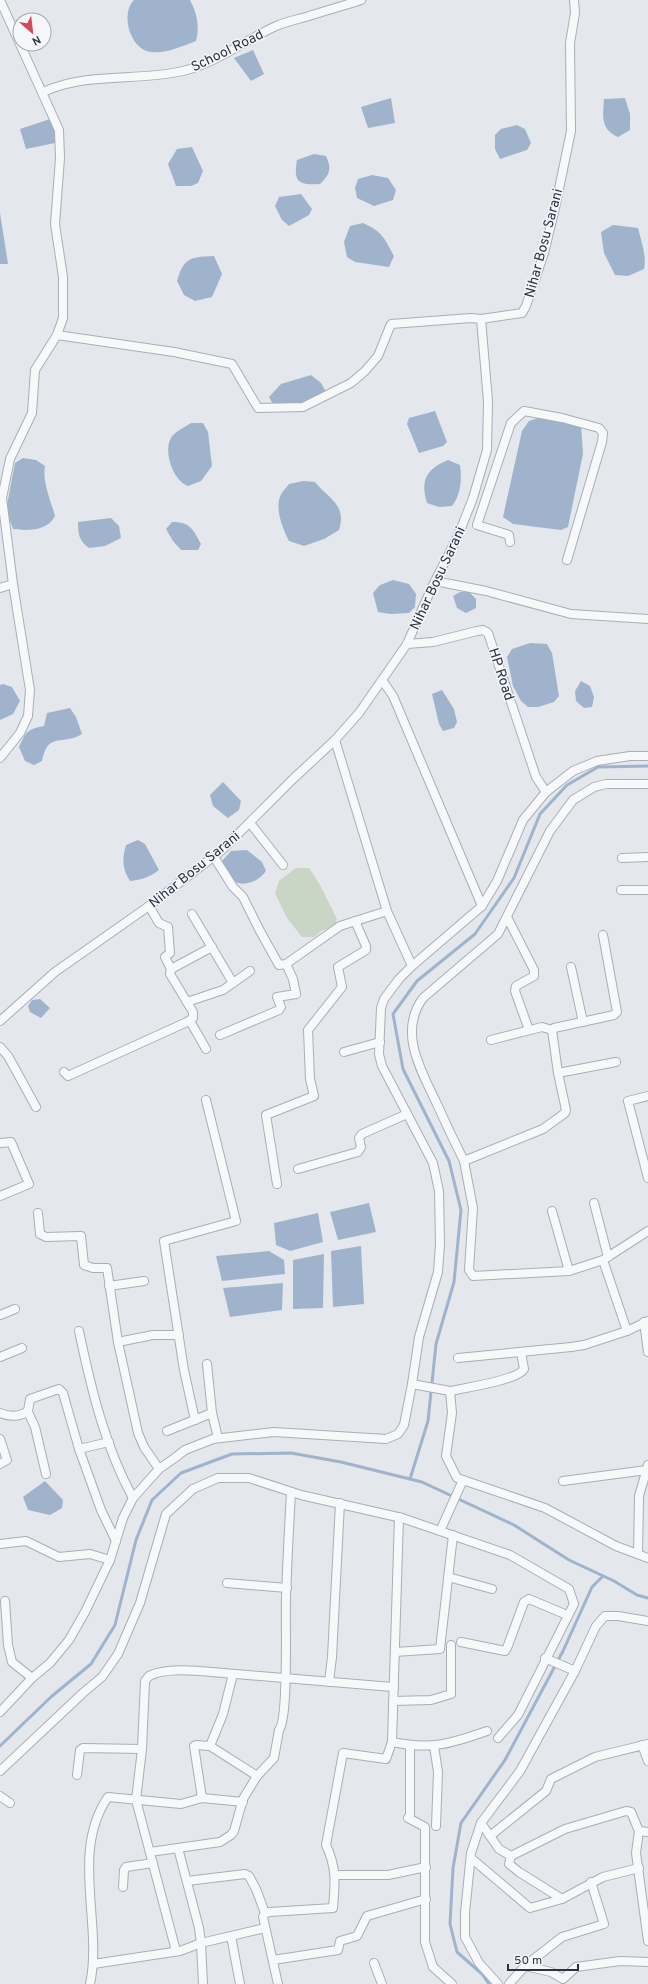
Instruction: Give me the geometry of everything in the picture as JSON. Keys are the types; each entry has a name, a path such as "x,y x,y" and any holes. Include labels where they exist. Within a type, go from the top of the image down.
{"street":[{"path":"0,0 35,80 43,92 57,123 60,150 55,224 62,269 63,318 57,335 35,370 32,413 10,459 6,474 2,505 29,696 28,716 20,733 0,758"},
{"name":"School Road","path":"43,92 54,87 79,81 123,76 161,75 185,70 237,48 274,27 361,0"},
{"name":"Nihar Bosu Sarani","path":"0,1021 55,972 149,906 214,857 335,740 359,712 407,644 435,581 458,536 473,498 487,450 488,401 481,319 522,313 529,299 544,253 556,208 571,131 570,51 575,13 574,0"},
{"path":"57,335 174,352 232,364 258,408 303,407 351,383 365,371 378,356 391,324 470,318 481,319"},
{"path":"510,542 509,535 477,525 512,424 524,411 562,418 599,428 603,433 602,442 567,560"},
{"path":"435,581 486,591 576,615 648,619"},
{"path":"0,588 13,584"},
{"name":"HP Road","path":"407,644 433,642 483,630 488,633 536,777 546,792"},
{"path":"382,680 393,696 482,906"},
{"path":"335,740 387,911 412,966"},
{"path":"0,1712 32,1678 50,1663 69,1640 85,1612 110,1560 123,1518 133,1498 159,1469 185,1450 218,1438 274,1432 386,1439 398,1434 404,1425 419,1337 438,1272 440,1229 438,1191 433,1163 382,1066 379,1054 381,1008 384,999 412,966 482,906 497,881 524,820 546,792 573,771 597,761 630,756 648,756"},
{"path":"648,784 606,784 594,787 573,800 550,830 508,917 496,938 423,998 413,1020 412,1039 416,1060 464,1161 473,1208 470,1274 473,1276 569,1271 606,1258 648,1231"},
{"path":"250,823 283,865"},
{"path":"622,858 648,856"},
{"path":"214,857 233,887 243,897 278,964 286,964 340,926 387,911"},
{"path":"621,890 648,890"},
{"path":"64,1072 68,1076 190,1021 194,1015 170,974 171,968 165,957 170,953 168,927 160,923 149,906"},
{"path":"192,914 233,983"},
{"path":"508,917 534,970 534,976 516,986 515,991 529,1030"},
{"path":"277,1184 266,1116 314,1096 310,1079 308,1030 342,987 338,967 366,950 366,946 355,921"},
{"path":"491,1040 529,1030 542,1028 552,1030 554,1028 614,1015 617,1012 603,935"},
{"path":"171,968 212,947"},
{"path":"220,1035 279,1010 281,1007 277,997 296,994 293,979 286,964"},
{"path":"571,967 583,1022"},
{"path":"187,1002 223,990 250,971"},
{"path":"190,1021 206,1049"},
{"path":"464,1161 543,1129 563,1116 566,1110 558,1073 552,1030"},
{"path":"344,1052 380,1042"},
{"path":"0,1047 8,1056 36,1107"},
{"path":"558,1073 616,1062"},
{"path":"648,1096 628,1101 648,1178"},
{"path":"195,1420 179,1335 164,1241 236,1221 206,1100"},
{"path":"298,1169 358,1152 361,1148 359,1138 362,1134 407,1114"},
{"path":"0,1143 11,1142 29,1184 0,1196"},
{"path":"594,1203 606,1258 627,1331"},
{"path":"552,1211 569,1271"},
{"path":"38,1213 40,1234 46,1237 81,1236 84,1265 93,1268 107,1268 118,1342 138,1433 144,1447 159,1469"},
{"path":"109,1286 144,1281"},
{"path":"0,1314 15,1309"},
{"path":"458,1358 584,1345 627,1331 646,1322 648,1352"},
{"path":"79,1331 95,1399 119,1473 133,1498"},
{"path":"118,1342 153,1335 179,1335"},
{"path":"0,1357 22,1348"},
{"path":"412,1384 450,1391 491,1383 520,1374 524,1369 521,1352"},
{"path":"207,1364 212,1414 218,1438"},
{"path":"46,1474 34,1427 28,1412 30,1399 57,1389 61,1390 79,1449 101,1510 116,1541"},
{"path":"450,1391 452,1413 446,1456 457,1478 545,1508 616,1546 648,1558"},
{"path":"0,1413 16,1416 28,1412"},
{"path":"167,1431 212,1414"},
{"path":"0,1439 7,1460 0,1464"},
{"path":"79,1449 109,1442"},
{"path":"563,1481 647,1468 639,1496 638,1554"},
{"path":"0,1771 102,1677 114,1660 140,1603 166,1514 174,1504 193,1489 218,1478 249,1478 291,1492 399,1517 510,1555 570,1589 574,1604 567,1615 548,1660 518,1715 498,1738"},
{"path":"440,1530 463,1480"},
{"path":"150,1852 220,1842 227,1838 234,1831 243,1799 257,1776 274,1758 279,1730 282,1727 291,1492"},
{"path":"329,1682 332,1657 340,1503"},
{"path":"265,1913 333,1908 336,1875 332,1856 326,1845 343,1753 386,1758 392,1742 399,1517"},
{"path":"394,1652 440,1649 453,1535"},
{"path":"0,1544 26,1541 59,1557 90,1554 110,1560"},
{"path":"448,1577 492,1589"},
{"path":"227,1583 287,1588"},
{"path":"461,1642 502,1651 506,1650 524,1602 529,1599 567,1615"},
{"path":"5,1601 8,1645 12,1662 32,1678"},
{"path":"498,1984 479,1963 465,1937 465,1913 471,1858 481,1823 520,1771 575,1671 596,1626 605,1616 618,1616 648,1621"},
{"path":"393,1701 431,1700 451,1694 451,1645"},
{"path":"548,1660 575,1671"},
{"path":"176,1951 136,1800 142,1749 145,1681 149,1676 162,1672 200,1670 394,1687"},
{"path":"210,1746 223,1714 233,1674"},
{"path":"392,1742 410,1745 434,1746 456,1741 486,1731"},
{"path":"490,1836 546,1791 551,1779 595,1757 645,1744 646,1761 648,1761"},
{"path":"202,1798 194,1746 196,1745 210,1746 257,1776"},
{"path":"410,1745 410,1815 408,1818 425,1827 426,1942 433,1967 452,1984"},
{"path":"434,1746 438,1772 436,1826"},
{"path":"77,1775 80,1750 83,1748 142,1749"},
{"path":"0,1796 10,1803"},
{"path":"90,1984 93,1964 90,1914 91,1838 108,1797 181,1804 202,1798 243,1802"},
{"path":"562,1899 509,1864 511,1856 565,1829 626,1811 631,1812 634,1815 639,1831 636,1853 648,1941"},
{"path":"481,1823 499,1849 511,1856"},
{"path":"639,1831 648,1832"},
{"path":"178,1848 199,1928 203,1984"},
{"path":"471,1858 530,1908 562,1899 591,1882 603,1877 639,1868"},
{"path":"123,1887 124,1870 126,1867 153,1863"},
{"path":"336,1875 388,1875 426,1867"},
{"path":"187,1881 245,1874 249,1876 256,1889 265,1913 263,1917 264,1928 278,1984"},
{"path":"509,1984 525,1966 562,1937 604,1924 591,1882"},
{"path":"273,1960 338,1950 340,1941 358,1936 367,1916 426,1899"},
{"path":"93,1964 176,1951 201,1943 264,1928"},
{"path":"231,1936 240,1984"},
{"path":"525,1966 551,1972 563,1982 576,1967 620,1960 648,1962"},
{"path":"374,1963 382,1984"}],"green space":[{"path":"296,868 309,868 320,885 337,919 335,926 321,931 314,937 302,937 287,918 275,893 279,881"}],"water":[{"path":"134,0 190,0 197,20 198,31 196,41 162,52 151,52 144,50 138,45 129,30 128,13"},
{"path":"253,50 264,74 251,81 234,58"},
{"path":"391,98 395,123 368,128 361,107"},
{"path":"625,98 630,114 630,130 618,137 612,134 605,126 603,116 604,99"},
{"path":"50,119 55,131 55,143 26,149 20,129"},
{"path":"517,125 525,129 531,143 527,150 500,159 495,149 495,135 501,129"},
{"path":"192,147 203,171 198,183 191,186 176,186 168,164 177,149"},
{"path":"314,154 326,156 329,164 328,174 320,184 302,183 297,178 296,174 297,160"},
{"path":"372,175 388,178 396,190 393,200 374,206 357,198 355,188 358,179"},
{"path":"301,194 312,209 309,215 289,226 282,220 275,206 279,197"},
{"path":"0,213 8,264 0,264"},
{"path":"363,223 375,229 388,245 394,256 389,267 355,262 347,257 344,242 350,226"},
{"path":"613,225 638,228 644,254 644,269 628,276 615,275 604,253 601,232"},
{"path":"214,256 222,274 212,297 195,301 184,295 177,281 182,267 194,258"},
{"path":"311,375 321,383 326,392 298,405 273,404 269,397 281,384"},
{"path":"435,411 447,442 443,446 419,453 407,424 409,418"},
{"path":"541,417 581,424 583,454 568,527 561,530 513,524 503,517 522,431 529,421"},
{"path":"191,423 203,423 208,432 212,466 201,481 188,486 178,478 174,472 168,450 172,436"},
{"path":"23,458 36,460 45,466 44,472 47,491 55,516 47,525 31,530 13,529 6,510 15,463"},
{"path":"448,460 460,465 460,487 457,497 452,506 439,507 427,503 424,488 427,477 434,467"},
{"path":"303,481 315,482 331,498 339,508 341,514 339,530 324,539 304,546 289,541 282,525 278,508 282,492 289,484"},
{"path":"111,518 119,526 121,538 105,546 89,548 83,543 78,530 78,522"},
{"path":"172,522 183,523 193,530 201,544 198,550 181,550 173,541 166,529"},
{"path":"393,580 409,584 416,594 415,607 409,613 390,614 378,612 373,593 380,585"},
{"path":"460,592 469,592 476,599 476,608 466,613 457,608 453,596"},
{"path":"530,643 547,644 552,653 559,696 554,702 538,707 528,707 521,701 513,686 507,657 512,649"},
{"path":"581,681 590,686 594,697 592,707 584,708 576,701 575,691"},
{"path":"3,684 12,687 20,701 13,714 0,720 0,685"},
{"path":"442,690 454,709 457,722 454,728 443,731 439,724 432,694"},
{"path":"70,708 76,717 82,734 68,739 52,742 48,746 42,761 34,765 25,761 19,747 28,732 34,728 44,726 47,713"},
{"path":"223,782 241,801 239,810 228,818 213,806 210,795"},
{"path":"138,840 145,844 159,870 145,878 130,881 124,868 123,859 126,845"},
{"path":"247,850 262,862 266,871 258,879 241,884 231,879 226,874 222,861 231,851"},
{"path":"40,999 50,1008 41,1018 30,1012 28,1006 32,1000"},
{"path":"369,1203 376,1232 338,1240 330,1212"},
{"path":"318,1213 323,1242 290,1251 276,1245 274,1223"},
{"path":"361,1246 364,1304 333,1307 331,1251"},
{"path":"269,1251 284,1260 285,1274 222,1281 216,1256"},
{"path":"324,1254 323,1308 293,1309 293,1260"},
{"path":"283,1283 282,1310 230,1317 223,1288"},
{"path":"45,1481 63,1500 62,1508 50,1515 28,1510 23,1497"}],"waterway":[{"path":"410,1479 428,1421 436,1344 454,1282 461,1210 449,1161 403,1069 393,1014 417,981 475,934 514,878 540,814 567,785 598,767 648,766"},
{"path":"0,1746 52,1696 91,1664 115,1625 136,1540 152,1500 181,1473 232,1454 291,1453 341,1462 422,1482 514,1525 569,1560 614,1581 637,1595 648,1598"},
{"path":"489,1984 482,1974 457,1952 450,1924 453,1868 461,1823 505,1760 563,1651 592,1587 603,1576"}]}
